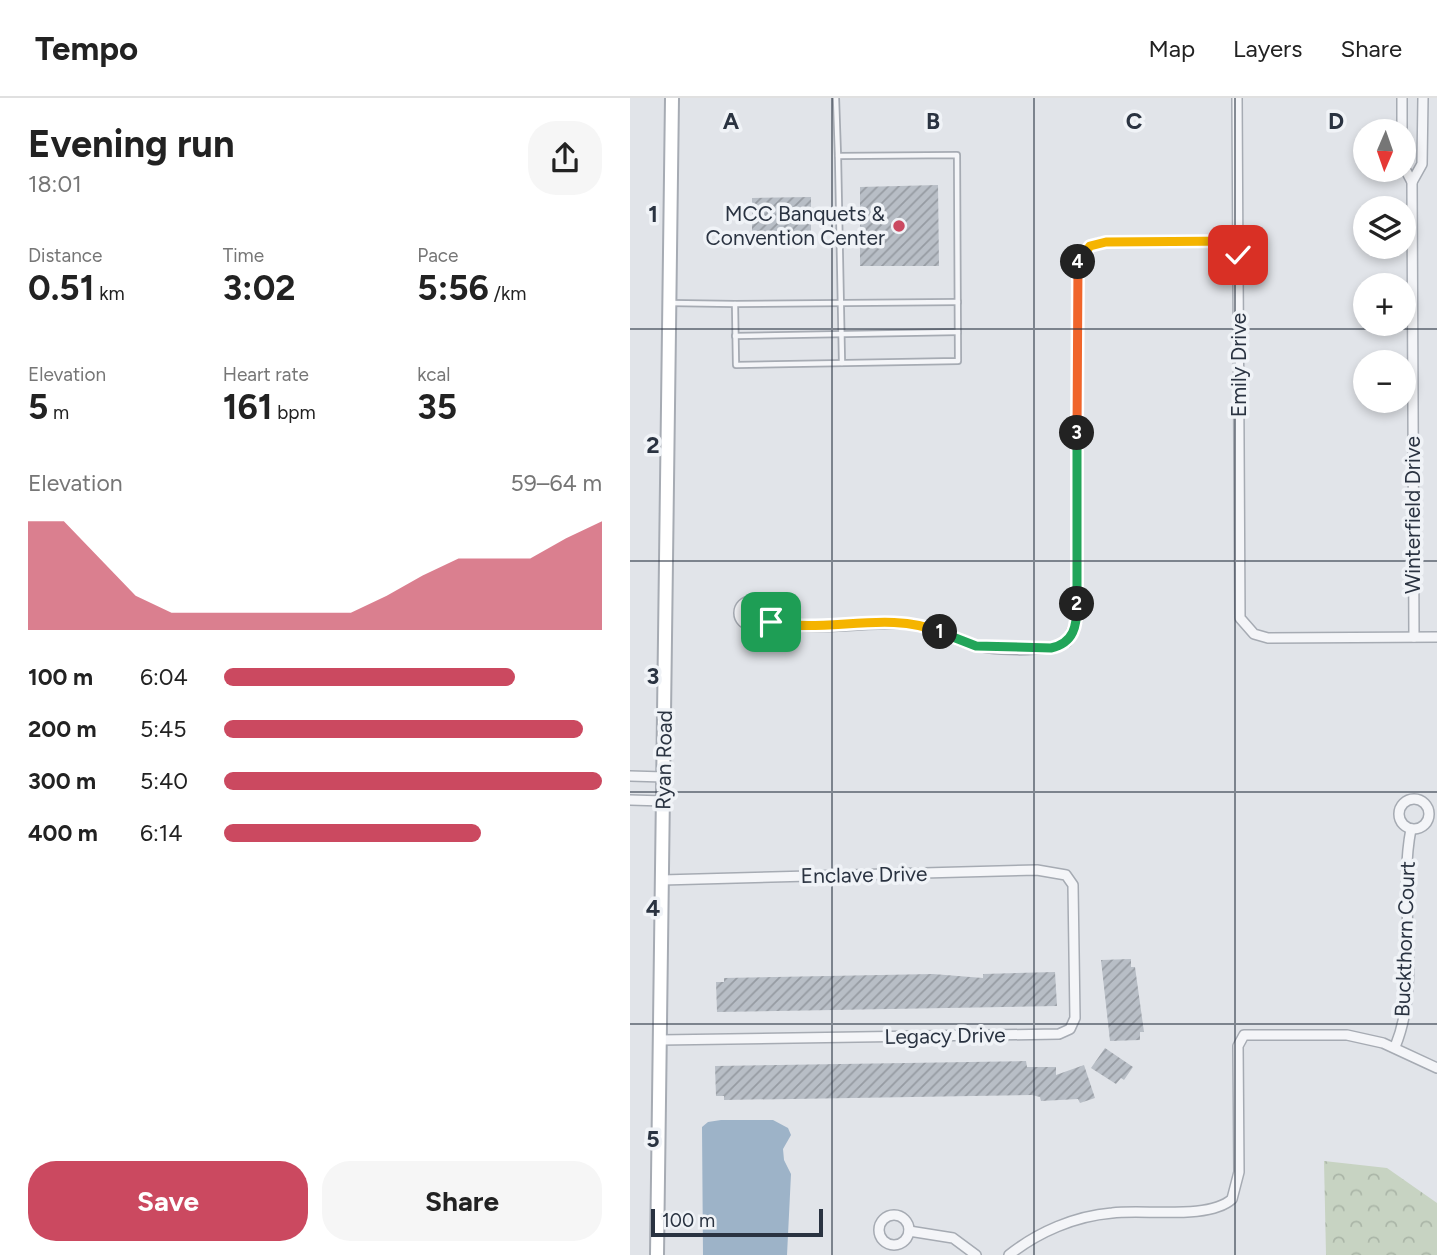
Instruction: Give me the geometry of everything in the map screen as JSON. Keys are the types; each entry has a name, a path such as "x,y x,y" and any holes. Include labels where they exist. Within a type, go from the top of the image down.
{"main road":[{"name":"Ryan Road","path":"657,1255 672,98"}],"street":[{"name":"Emily Drive","path":"1237,98 1239,611 1249,630 1268,638 1414,637"},
{"path":"1402,98 1402,119"},
{"name":"Winterfield Drive","path":"1416,175 1422,164 1423,98"},
{"name":"Winterfield Drive","path":"1412,182 1414,637"},
{"path":"763,618 792,625 922,626 965,643 988,648 1051,648 1067,642 1077,620 1077,274 1080,257 1090,246 1106,242 1238,241"},
{"path":"1414,637 1437,637"},
{"path":"630,776 664,777"},
{"path":"630,800 664,801"},
{"name":"Buckthorn Court","path":"1395,1047 1406,1014 1407,862 1411,829"},
{"name":"Enclave Drive","path":"662,880 1037,870 1066,875"},
{"name":"Legacy Drive","path":"660,1040 1065,1032 1075,1018 1073,885 1066,875"},
{"path":"1009,1255 1042,1234 1095,1215 1209,1210 1227,1204 1239,1183 1240,1040 1251,1033 1330,1033 1366,1038 1395,1047 1437,1068"},
{"path":"909,1231 953,1238 976,1255"}],"lane":[{"path":"836,98 842,363"},
{"path":"735,304 736,365 958,361 957,155 838,156"},
{"path":"669,303 958,302"},
{"path":"735,336 958,332"}],"green space":[{"path":"1324,1161 1387,1168 1437,1203 1437,1255 1326,1255"}],"water":[{"path":"773,1120 788,1128 791,1135 783,1149 784,1160 791,1174 787,1255 703,1255 702,1127 708,1122"}],"building":[{"name":"MCC Banquets & Convention Center","path":"938,185 939,266 860,266 860,187"},
{"path":"811,197 811,242 752,243 752,198"},
{"path":"1131,959 1131,967 1135,967 1144,1032 1140,1032 1140,1040 1110,1041 1101,960"},
{"path":"1055,972 1057,1006 717,1012 716,982 724,982 724,978 933,974 983,978 983,974"},
{"path":"1105,1048 1133,1067 1124,1080 1121,1078 1116,1084 1091,1068"},
{"path":"1026,1061 1027,1067 1056,1067 1056,1075 1084,1065 1095,1098 1080,1103 1078,1099 1041,1101 1040,1097 1032,1095 724,1100 724,1096 716,1096 715,1066"}],"place":[{"name":"MCC Banquets & Convention Center","path":"899,226"}],"route":[{"path":"771,622 792,625 909,624 988,648 1040,649 1060,646 1067,642 1076,628 1077,620 1077,265 1080,257 1090,246 1106,242 1238,241 1238,255"}]}
